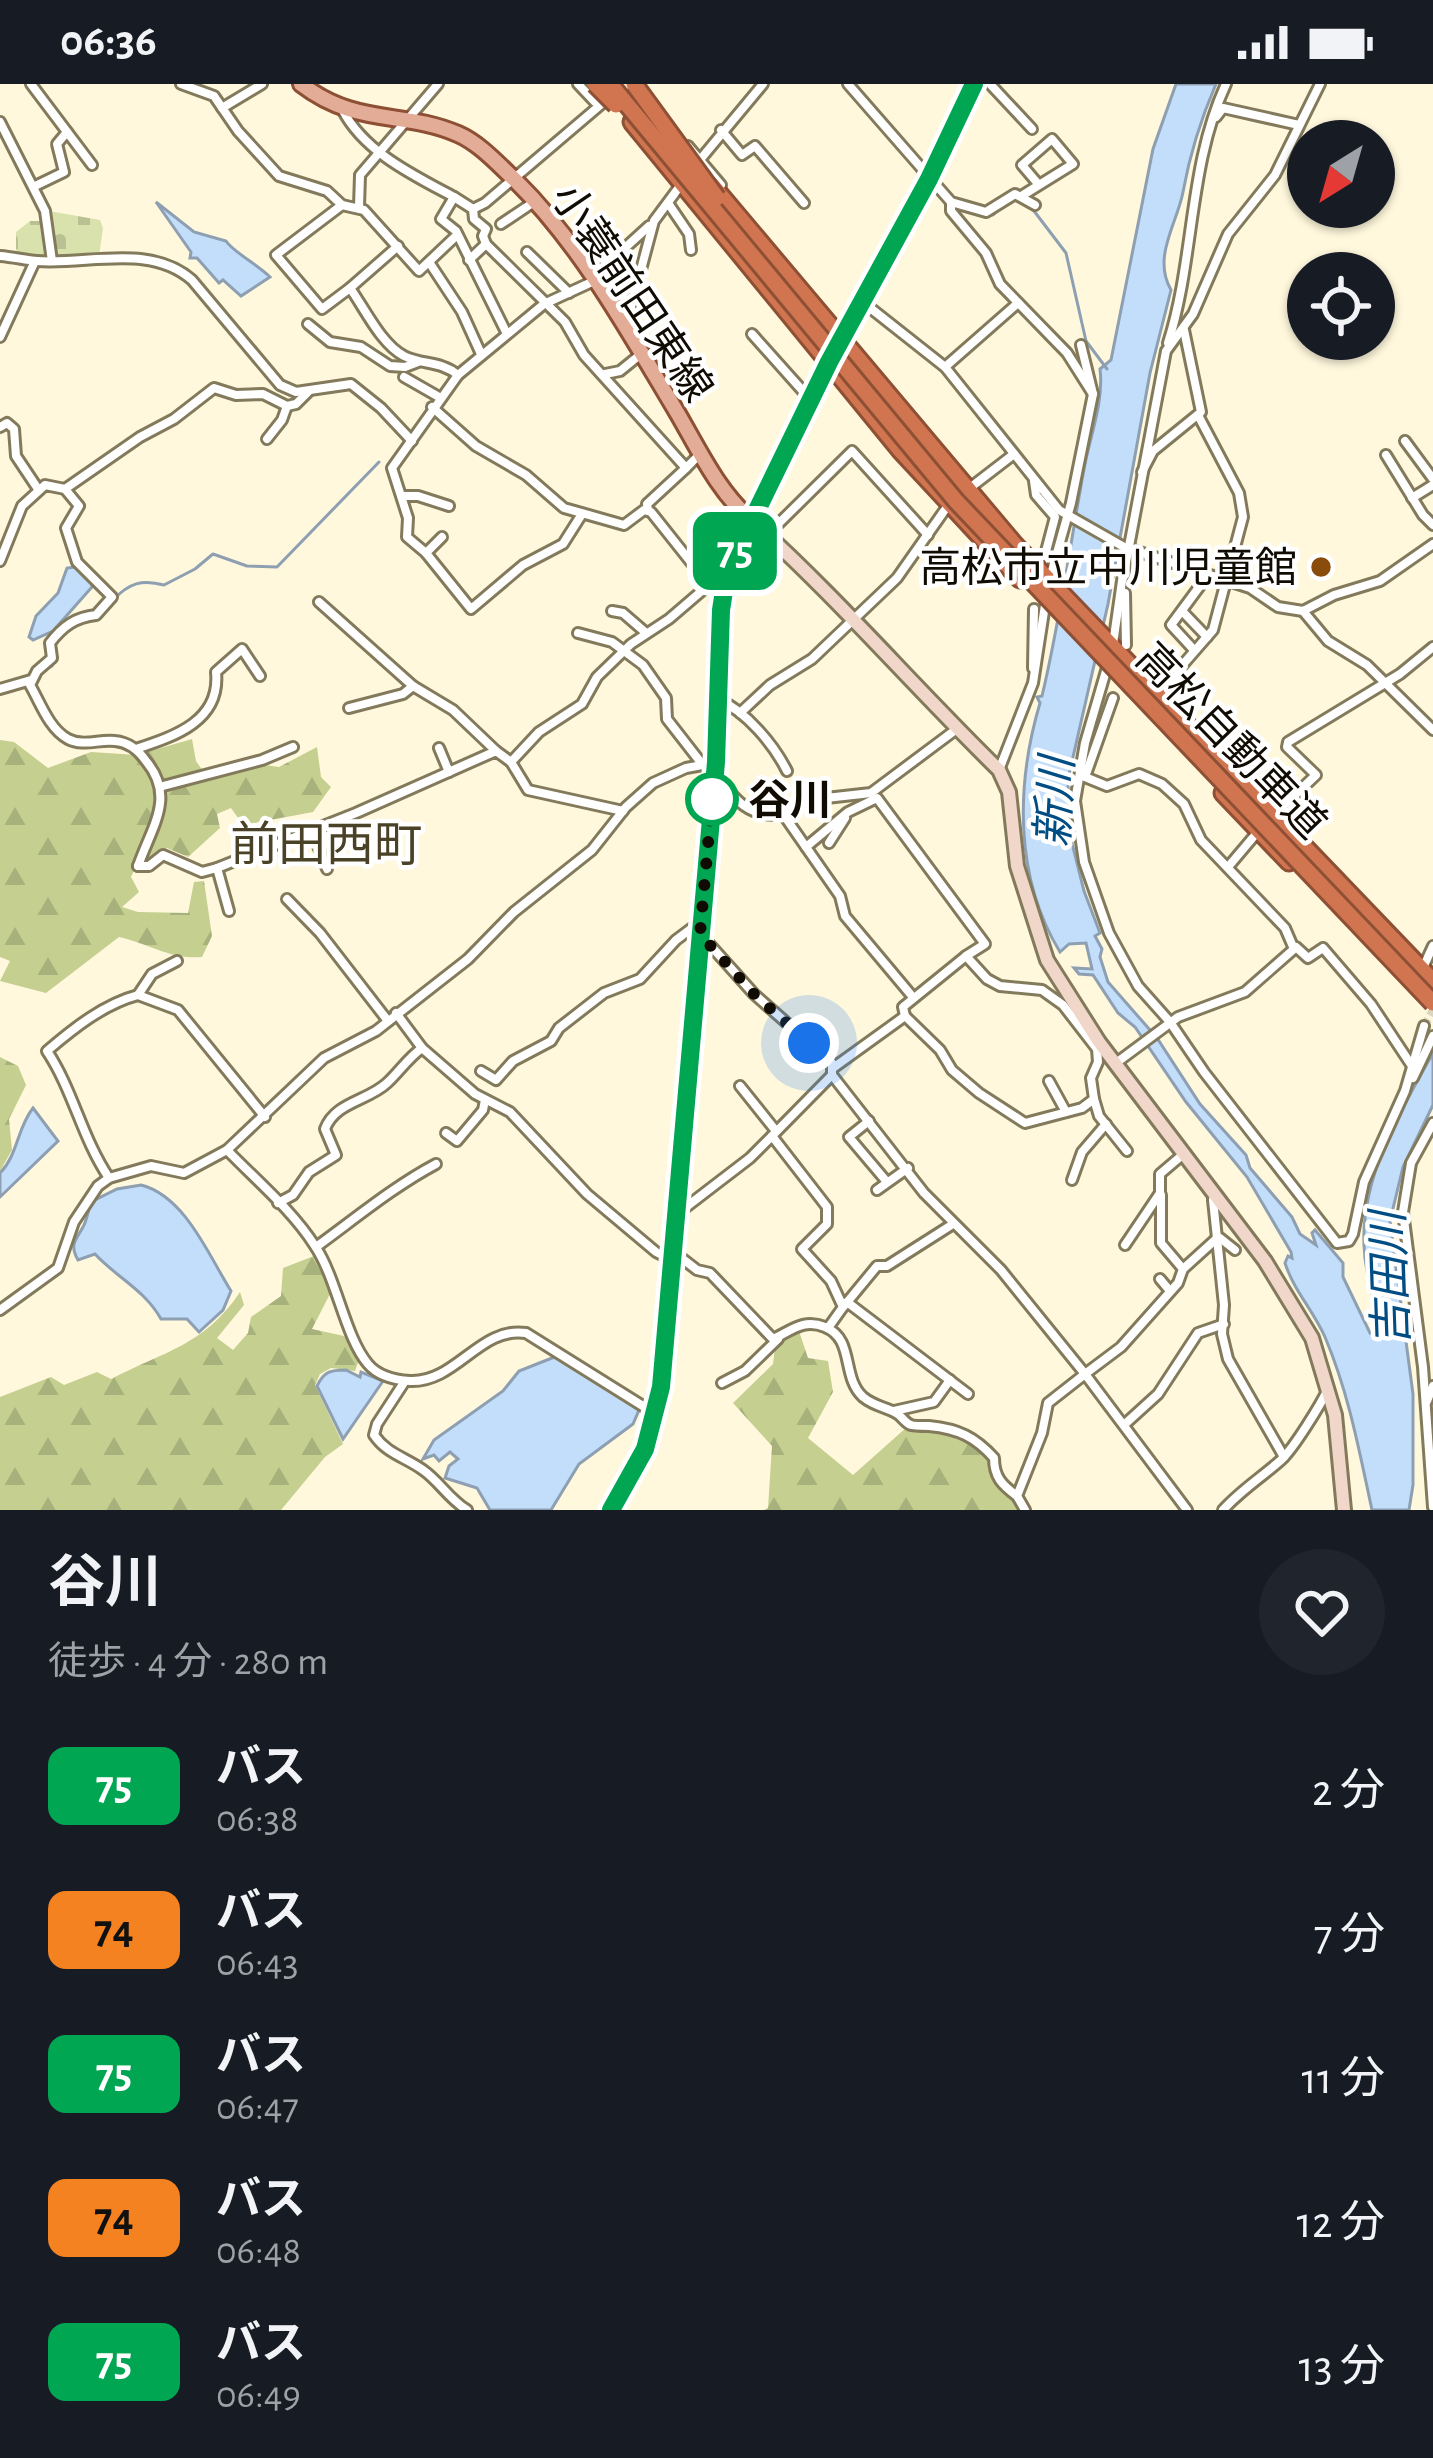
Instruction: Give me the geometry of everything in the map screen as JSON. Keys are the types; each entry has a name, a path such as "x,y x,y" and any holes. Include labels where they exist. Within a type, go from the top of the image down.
{"highway":[{"path":"631,84 713,201"},
{"path":"631,84 965,489 1430,980"},
{"path":"601,91 949,504 1430,1013"},
{"path":"601,91 713,201"},
{"name":"高松自動車道","path":"713,201 963,493 1430,980"},
{"name":"高松自動車道","path":"713,201 956,501 1430,1013"}],"main road":[{"name":"小蓑前田東線","path":"302,84 341,107 456,133 514,179 593,279 726,496 751,520"},
{"path":"611,1510 640,1460 655,1414 700,927 726,576 829,362 929,179 974,84"}],"street":[{"path":"32,84 92,165"},
{"path":"181,84 214,95 279,176 327,191 342,205 359,207 419,271 457,236"},
{"path":"221,108 262,84"},
{"path":"359,207 360,176 438,84"},
{"path":"473,209 514,179 601,91 578,84"},
{"path":"581,517 563,544 523,566 471,609 407,537 404,496 392,472 458,375 544,304 593,279 654,221 721,130 764,84"},
{"path":"848,84 951,202 986,212 1006,196 1023,195 1073,164 1052,139 1022,165 1039,185"},
{"path":"990,84 1032,129"},
{"path":"1226,84 1198,166 1176,319 1141,473 1115,643 1103,666 1085,743 1075,801 1084,862 1108,934 1138,986 1337,1243 1349,1241 1353,1234 1364,1182 1433,1036"},
{"path":"1301,120 1320,84"},
{"path":"341,107 378,152 473,209"},
{"path":"1210,124 1223,108 1287,121"},
{"path":"0,122 50,225 52,260"},
{"path":"721,130 742,155 755,146 804,203"},
{"path":"35,186 64,172 57,144 67,132"},
{"path":"1166,351 1184,328 1228,234 1275,175 1287,150"},
{"path":"698,163 826,314 854,317"},
{"path":"1023,195 1035,205"},
{"path":"454,197 441,219 457,236 507,334"},
{"path":"501,224 535,201"},
{"path":"668,202 689,234 692,250"},
{"path":"951,202 952,211 986,253 993,273 1067,353 1094,394"},
{"path":"342,205 276,255 322,309 398,246"},
{"path":"473,209 473,219 486,229 486,244 566,322 584,355 686,468"},
{"path":"626,328 654,221"},
{"path":"469,260 486,244"},
{"path":"527,252 570,294"},
{"path":"0,256 35,261 129,258 174,267 192,280 280,385 308,392 351,384 412,441"},
{"path":"0,337 35,261"},
{"path":"429,262 462,312 481,354"},
{"path":"350,288 392,348 420,361 445,365 458,375"},
{"path":"863,302 945,368 1068,518 1127,548 1250,588 1278,607 1303,610 1380,581 1433,544"},
{"path":"945,368 1018,303"},
{"path":"308,324 330,342 361,347 389,365 405,367 420,361"},
{"path":"1171,694 1173,678 1217,619 1244,506 1199,417 1201,395 1184,328"},
{"path":"752,334 811,400"},
{"path":"1053,583 1094,394 1081,345"},
{"path":"604,374 620,371 641,354"},
{"path":"404,376 439,397"},
{"path":"65,489 214,388 236,395 263,394 289,405"},
{"path":"267,439 289,405 308,392"},
{"path":"432,407 476,446 526,475 581,517 624,525 648,510"},
{"path":"1141,473 1154,452 1199,417"},
{"path":"0,428 7,423 14,428 16,456 38,488"},
{"path":"1405,441 1433,482 1412,497"},
{"path":"767,535 853,451 928,535"},
{"path":"700,454 647,504 709,585"},
{"path":"740,713 770,685 812,659 897,578 949,504 1014,454"},
{"path":"1386,454 1433,525"},
{"path":"1034,479 1036,495 1055,517 1045,555"},
{"path":"0,561 22,506 38,488 65,489 79,506 66,527 77,562 112,597 96,615 78,616 54,637 52,658 30,685 51,723 67,738 119,740 135,749 163,786 138,866 149,866 163,855 202,872 217,868 496,751"},
{"path":"404,496 448,506"},
{"path":"751,520 809,573 851,622 999,770 1009,792 1017,866 1034,927 1058,979 1215,1203 1222,1334 1236,1378 1284,1457"},
{"path":"426,553 442,537"},
{"path":"1194,650 1171,625 1208,575"},
{"path":"511,762 539,732 581,704 597,677 645,632 726,576"},
{"path":"319,602 413,686 453,710 511,762 528,790 623,811"},
{"path":"999,770 1033,683 1043,608"},
{"path":"1303,610 1328,641 1367,665 1433,730"},
{"path":"612,611 645,632"},
{"path":"1182,611 1207,637"},
{"path":"578,633 612,642 652,677 667,698 667,719 745,808 760,815 783,814 808,800 871,793"},
{"path":"1228,867 1258,830 1316,775 1287,747 1288,742 1386,683 1433,647"},
{"path":"135,749 173,737 205,714 218,694 217,672 242,649 260,676"},
{"path":"0,689 34,676"},
{"path":"349,709 403,694 413,686"},
{"path":"1075,801 1113,698"},
{"path":"718,700 740,713 787,771"},
{"path":"806,847 954,724"},
{"path":"163,786 293,747"},
{"path":"439,748 449,772"},
{"path":"0,1310 58,1268 86,1198 109,1178 151,1166 184,1173 227,1150 324,1058 388,1021 468,959 514,912 592,850 653,783 711,766"},
{"path":"1084,777 1107,786 1139,774 1162,784 1184,804 1201,840 1285,928 1293,944 1308,958 1323,948 1371,1004 1413,1067"},
{"path":"829,843 848,812 877,798 985,944 903,1007 905,1016 940,1050 952,1070 1025,1123 1094,1099"},
{"path":"783,814 840,896 845,916 912,996"},
{"path":"312,831 327,869"},
{"path":"217,868 229,910"},
{"path":"287,899 320,933 388,1021"},
{"path":"481,1071 496,1080 513,1061 550,1041 559,1028 604,993 640,979 676,940 700,927 754,994 827,1057 832,1072 924,1193 1000,1270 1125,1424 1187,1510"},
{"path":"1118,1066 1168,1023 1245,992 1291,956 1293,944"},
{"path":"1430,980 1433,946"},
{"path":"966,956 1000,986 1042,990 1064,1005 1097,1049 1098,1062 1091,1078 1094,1099 1127,1151"},
{"path":"138,994 152,974 177,961"},
{"path":"109,1178 70,1099 66,1081 46,1051 123,998 138,994 178,1010 265,1117"},
{"path":"396,1013 422,1048 485,1100 510,1112 587,1194 656,1252 710,1273 768,1336 778,1337"},
{"path":"1406,1091 1430,1013"},
{"path":"675,1216 750,1158 832,1072 905,1016"},
{"path":"278,1203 293,1195 309,1172 336,1155 325,1129 330,1119 352,1100 380,1088 422,1048"},
{"path":"1118,1066 1292,1299 1312,1338 1340,1451 1344,1510"},
{"path":"1049,1082 1066,1112"},
{"path":"740,1086 827,1207 827,1224 802,1249 845,1305 968,1394"},
{"path":"446,1133 457,1141 485,1100"},
{"path":"869,1120 849,1137 887,1182"},
{"path":"1072,1180 1082,1152 1106,1124"},
{"path":"1431,1130 1412,1163 1403,1212 1421,1351 1433,1507"},
{"path":"227,1150 316,1247 369,1365 387,1377 405,1381 439,1375 495,1337 526,1333 655,1414"},
{"path":"1180,1157 1160,1174 1160,1193 1162,1244 1184,1269"},
{"path":"316,1247 389,1190 436,1164"},
{"path":"877,1190 908,1168"},
{"path":"1125,1245 1160,1193"},
{"path":"828,1328 877,1266 886,1266 952,1224"},
{"path":"1017,1496 1042,1433 1048,1403 1121,1347 1184,1269 1215,1240 1220,1238 1234,1250"},
{"path":"1160,1279 1170,1291"},
{"path":"1125,1424 1158,1394 1198,1333 1224,1324"},
{"path":"722,1383 745,1371 778,1337 797,1325 828,1328 844,1344 850,1380 859,1394 912,1426 975,1437 994,1458 1001,1485 1017,1496 1025,1510"},
{"path":"1421,1351 1433,1342"},
{"path":"894,1412 934,1402 950,1380"},
{"path":"405,1381 374,1435 383,1448 423,1470 463,1509"},
{"path":"1426,1402 1433,1386"},
{"path":"1223,1510 1284,1457 1306,1420 1323,1404 1328,1388"}],"green space":[{"path":"49,211 100,220 99,257 16,255 16,232 30,221 51,221"},
{"path":"192,739 196,761 208,778 258,764 279,767 317,747 321,777 331,787 313,812 243,825 231,808 217,814 220,828 188,857 167,848 135,868 131,877 139,892 122,907 138,912 188,913 194,882 204,881 212,936 202,957 170,954 119,937 46,993 0,981 10,961 0,957 0,740 14,742 48,768 91,752 137,755"},
{"path":"0,1057 18,1066 26,1085 9,1119 12,1150 0,1171"},
{"path":"314,1256 332,1290 312,1329 344,1336 360,1357 355,1371 331,1368 320,1374 315,1385 343,1444 325,1457 281,1510 0,1510 0,1397 51,1377 64,1385 97,1372 111,1379 198,1335 240,1292 244,1305 217,1338 233,1350 248,1333 251,1317 281,1296 283,1268"},
{"path":"799,1331 808,1358 828,1361 833,1392 808,1438 853,1475 907,1427 983,1441 1022,1510 764,1510 768,1508 772,1446 733,1403 773,1364 776,1339"}],"water":[{"path":"1176,84 1216,84 1196,137 1165,253 1171,290 1068,779 1069,831 1100,933 1095,936 1108,982 1157,1038 1200,1104 1246,1155 1250,1168 1292,1217 1300,1234 1316,1245 1315,1230 1343,1263 1343,1277 1370,1333 1380,1328 1365,1255 1369,1194 1385,1145 1433,1053 1433,1105 1403,1167 1390,1221 1413,1394 1409,1510 1372,1510 1341,1380 1325,1337 1285,1263 1288,1256 1292,1258 1291,1252 1247,1177 1186,1102 1135,1027 1118,1013 1093,975 1079,974 1074,968 1092,969 1086,943 1069,944 1060,952 1034,893 1027,862 1024,798 1040,703 1037,697 1042,696 1054,640 1098,406 1100,369 1111,360 1153,149"},
{"path":"156,202 194,232 226,241 270,277 241,296 223,280 219,283 197,258 190,258 191,252"},
{"path":"75,567 92,587 53,631 33,640 29,637 36,616 58,593 67,568"},
{"path":"33,1108 58,1141 0,1197 0,1173"},
{"path":"141,1185 157,1191 183,1214 231,1291 223,1310 199,1332 187,1319 161,1319 147,1300 95,1254 78,1260 75,1255 74,1242 93,1201 117,1189"},
{"path":"557,1356 639,1410 633,1424 579,1464 551,1510 490,1510 477,1488 445,1478 458,1459 450,1452 439,1461 434,1455 423,1459 434,1440 503,1391 519,1371"},
{"path":"346,1370 383,1381 343,1439 317,1386 329,1372"}],"waterway":[{"path":"935,190 946,202"},
{"path":"982,215 993,215 1003,205"},
{"path":"1031,207 1066,253 1086,341 1107,369"},
{"path":"113,600 136,584 164,585 213,554 247,566 277,567 379,462"},
{"path":"41,672 52,666 55,653"}],"tunnel":[{"path":"1424,1026 1433,1010"}],"bus line":[{"name":"75","path":"611,1510 645,1449 661,1387 716,762 721,610 727,572 829,362 910,218 974,84"}],"place":[{"name":"高松市立中川児童館","path":"1321,567"},
{"name":"谷川","path":"712,799"}],"district":[{"name":"前田西町","path":"326,844"}],"route":[{"path":"712,799 700,934 754,994 809,1043"}],"water label":[{"name":"新川","path":"1054,802"},
{"name":"吉田川","path":"1389,1279"}]}
